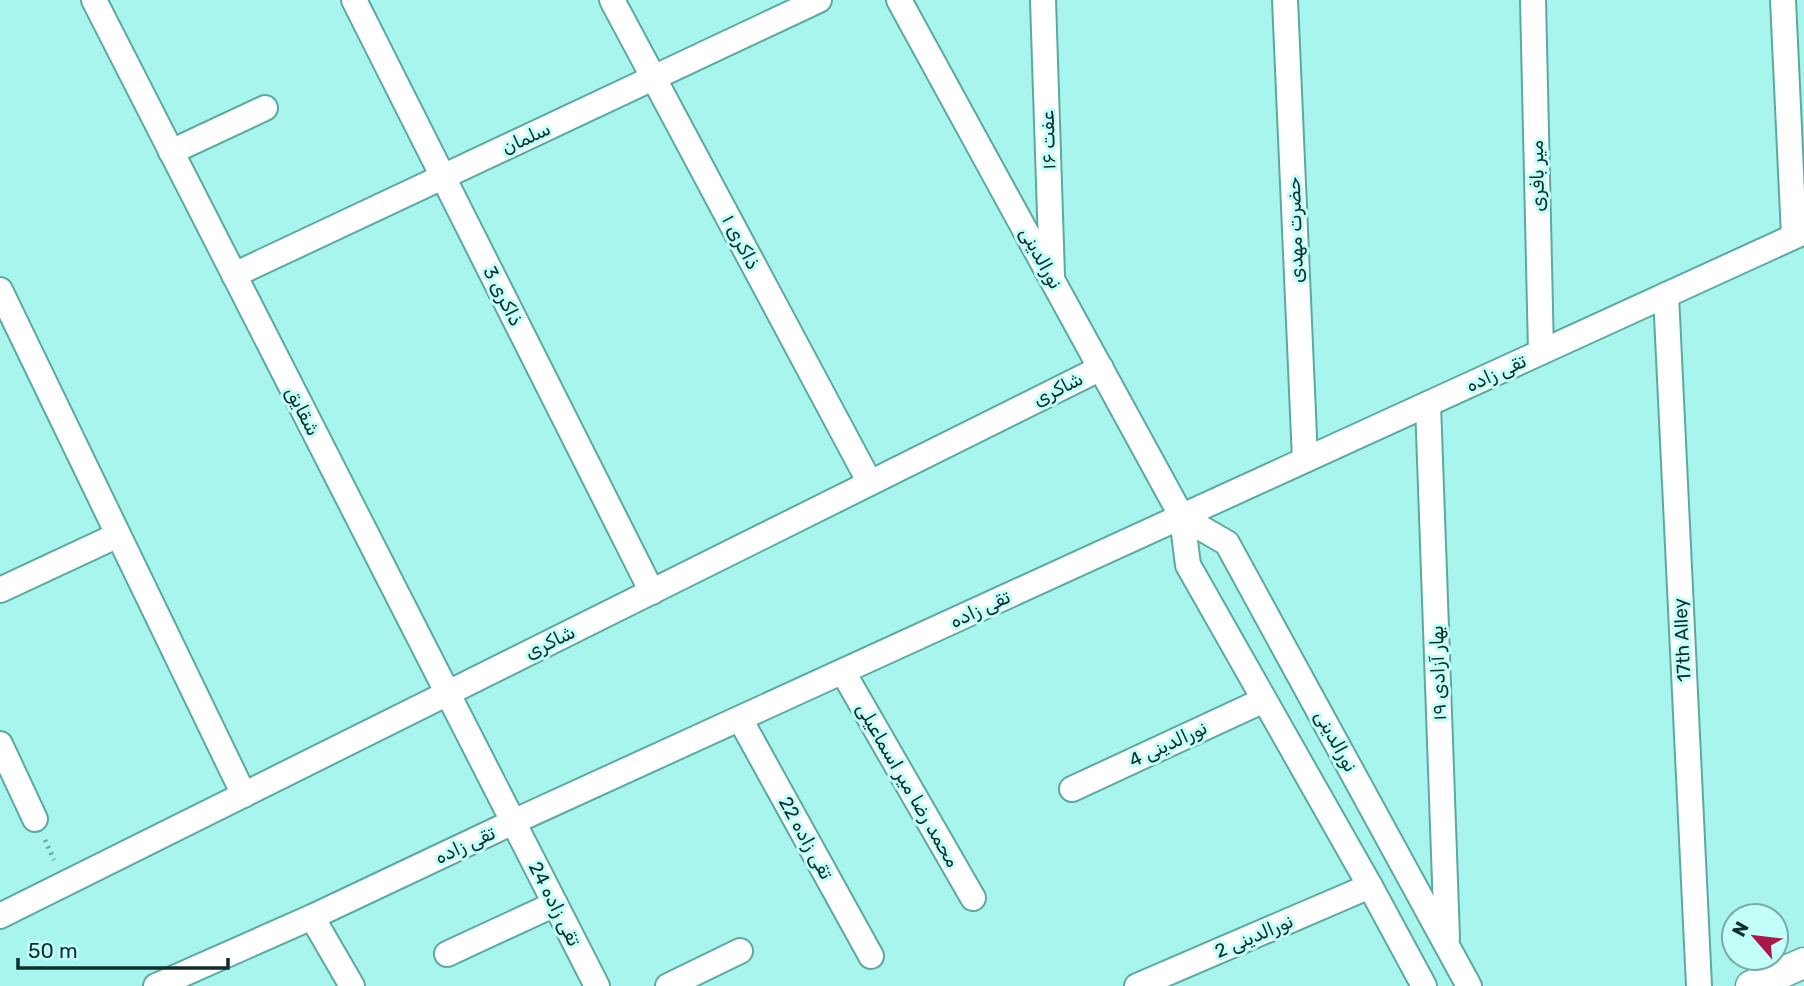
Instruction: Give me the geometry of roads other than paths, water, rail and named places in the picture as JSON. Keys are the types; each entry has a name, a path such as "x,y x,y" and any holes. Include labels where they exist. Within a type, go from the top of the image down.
{"street":[{"name":"شقایق","path":"94,0 513,822"},
{"name":"ذاکری 3","path":"354,0 652,592"},
{"name":"ذاکری ۱","path":"612,0 870,483"},
{"name":"سلمان","path":"234,275 818,0"},
{"name":"نورالدینی","path":"899,0 1182,517 1188,565 1424,986"},
{"name":"عفت ۱۶","path":"1043,0 1052,280"},
{"name":"حضرت مهدی","path":"1286,0 1305,460"},
{"name":"میر بافری","path":"1533,0 1541,352"},
{"path":"1783,0 1799,234"},
{"path":"171,152 265,107"},
{"name":"تقی زاده","path":"156,986 313,917 513,822 1799,234"},
{"path":"0,290 244,795"},
{"name":"17th Alley","path":"1666,295 1699,986"},
{"name":"شاکری","path":"0,916 1101,368"},
{"name":"بهار آزادی ۱۹","path":"1428,404 1447,943"},
{"name":"نورالدینی","path":"1182,517 1227,543 1469,986"},
{"path":"0,590 118,536"},
{"name":"محمد رضا میر اسماعیلی","path":"843,672 973,898"},
{"name":"نورالدینی 4","path":"1072,789 1264,700"},
{"name":"تقی زاده 22","path":"740,719 872,957"},
{"path":"0,744 35,819"},
{"name":"تقی زاده 24","path":"513,822 597,986"},
{"name":"نورالدینی 2","path":"1137,986 1370,886"},
{"path":"447,954 555,904"},
{"path":"313,917 352,986"},
{"path":"668,986 740,951"},
{"path":"1751,986 1804,963"}]}
